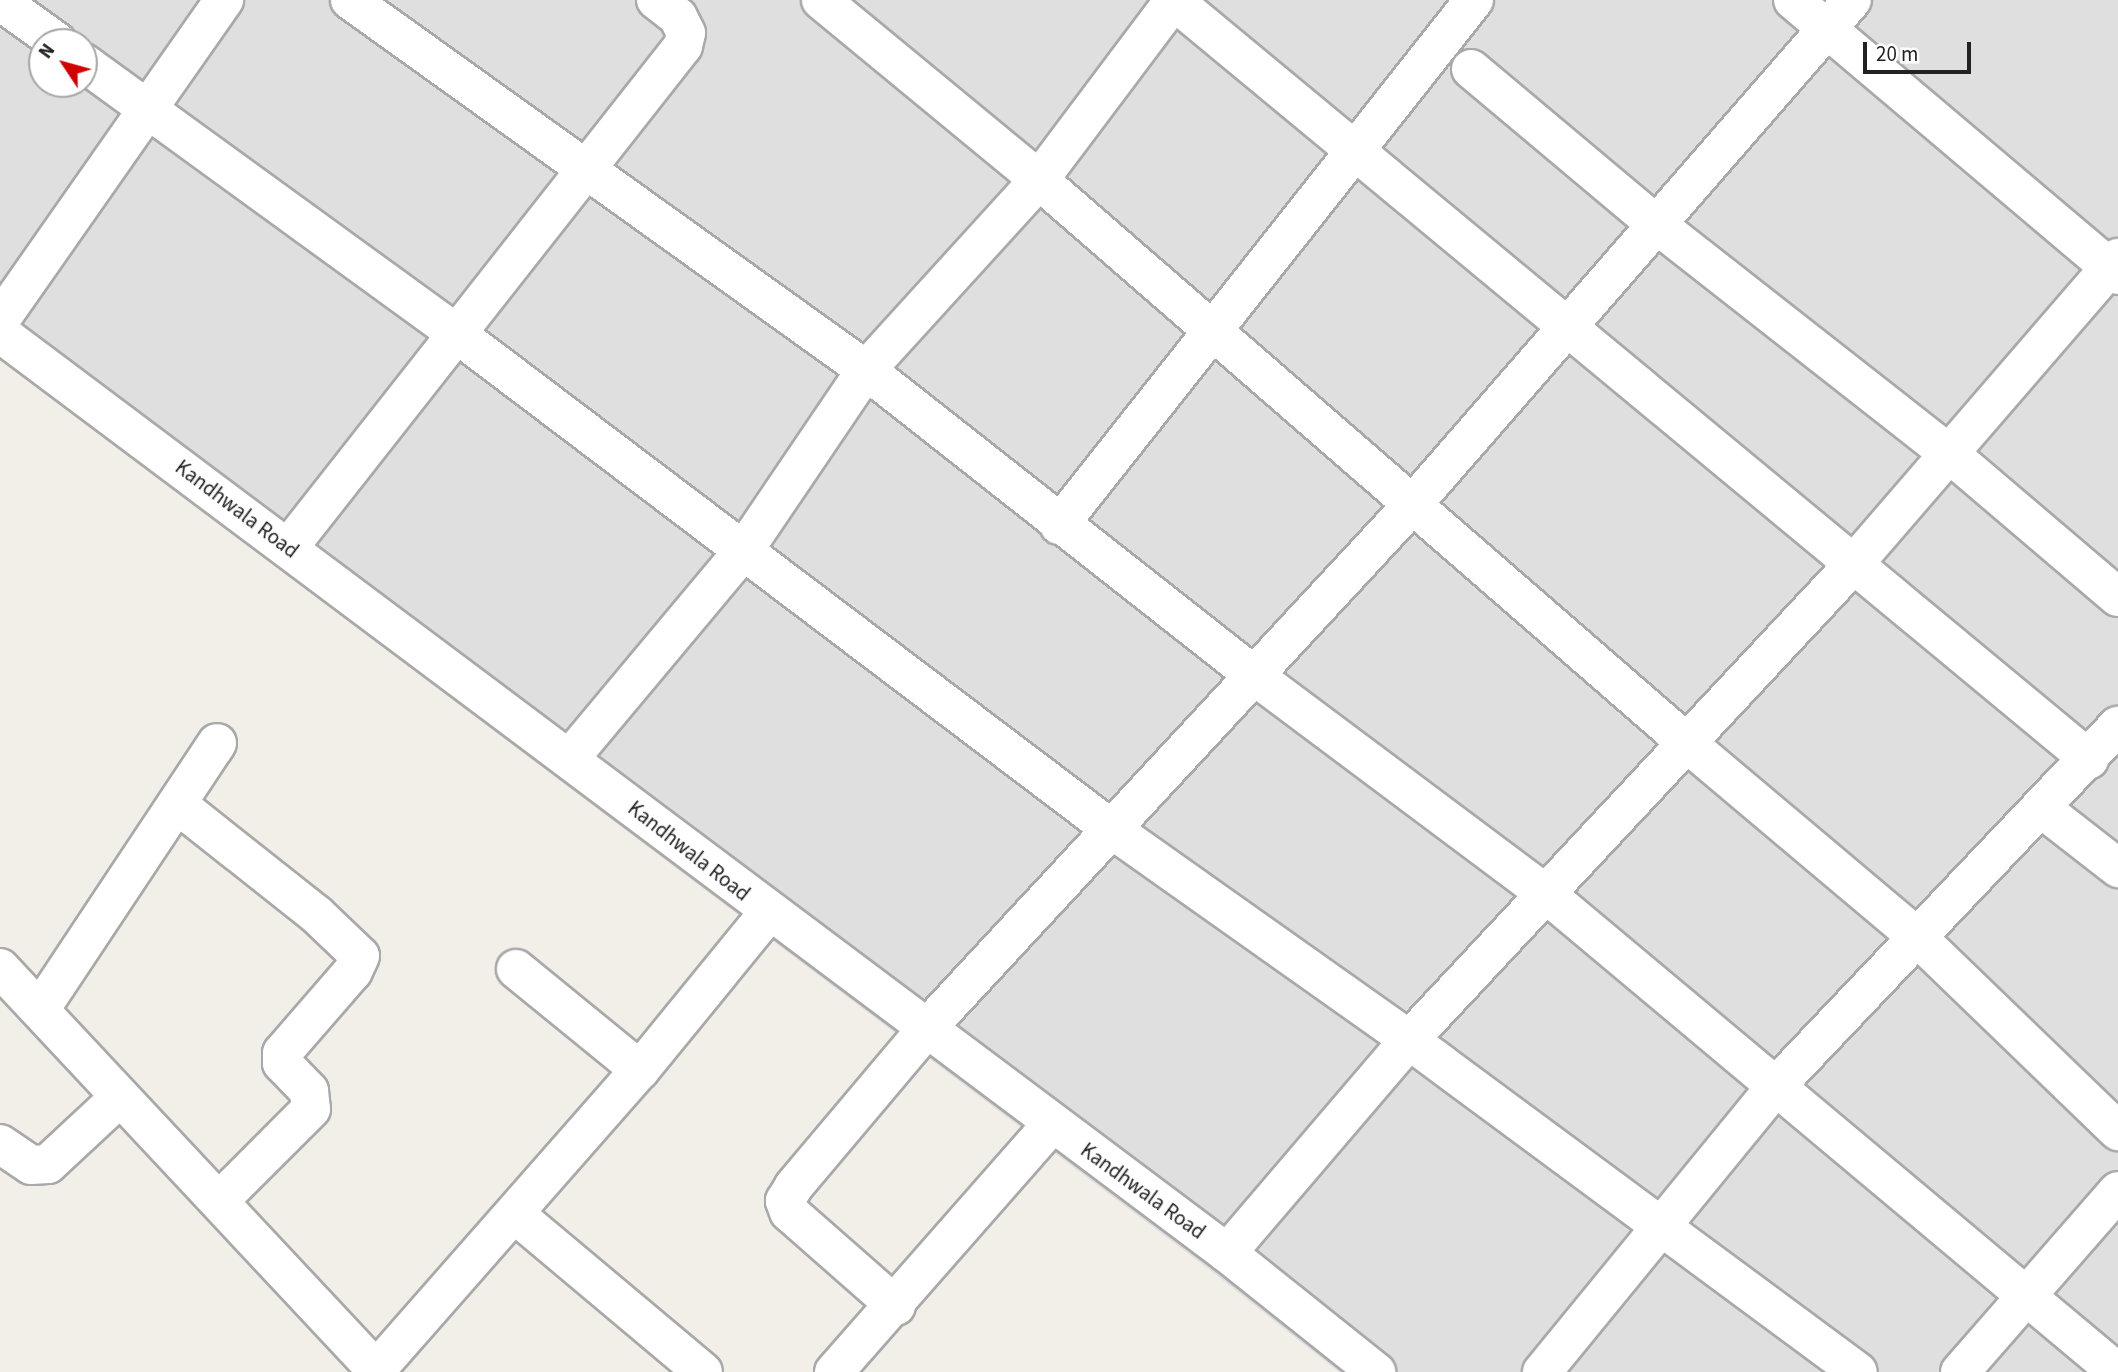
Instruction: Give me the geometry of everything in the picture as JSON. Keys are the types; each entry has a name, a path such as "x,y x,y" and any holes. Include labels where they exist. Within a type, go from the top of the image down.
{"street":[{"path":"0,320 149,112 224,0"},
{"path":"349,0 866,370 1059,525 1252,674 1545,893 2117,1372"},
{"path":"289,547 683,46 686,33 678,17 656,0"},
{"path":"821,0 1039,180 1688,744 1916,936 2118,1131"},
{"path":"570,758 744,550 866,370 1039,180 1174,0 1566,323 1852,566 2089,759"},
{"path":"1059,525 1211,328 1357,151 1474,0"},
{"path":"1227,1253 1409,1040 1852,566 2115,267 1793,0"},
{"path":"896,1306 799,1221 785,1201 927,1028 1413,503 1566,323 1852,0"},
{"path":"0,1 38,28"},
{"path":"1471,69 1656,224 1951,454 2118,597"},
{"path":"98,74 457,334 1110,828 1409,1040 1858,1372"},
{"name":"Kandhwala Road","path":"0,333 570,758 768,913 927,1028 1227,1253 1369,1370"},
{"path":"1542,1372 1775,1087 2118,726"},
{"path":"41,1008 217,743"},
{"path":"177,804 317,915 360,956 353,971 282,1053 282,1063 309,1091 311,1109 219,1201"},
{"path":"2041,808 2118,868"},
{"path":"0,968 41,1008 120,1097 377,1371 640,1070 768,913"},
{"path":"516,969 640,1070"},
{"path":"0,1144 31,1165 48,1164 120,1097"},
{"path":"834,1372 896,1306 1052,1124"},
{"path":"1960,1372 2118,1191"},
{"path":"516,1215 703,1372"}],"shaded area":[{"path":"0,0 2118,0 2118,1372 1339,1372 1210,1270 0,359"}]}
